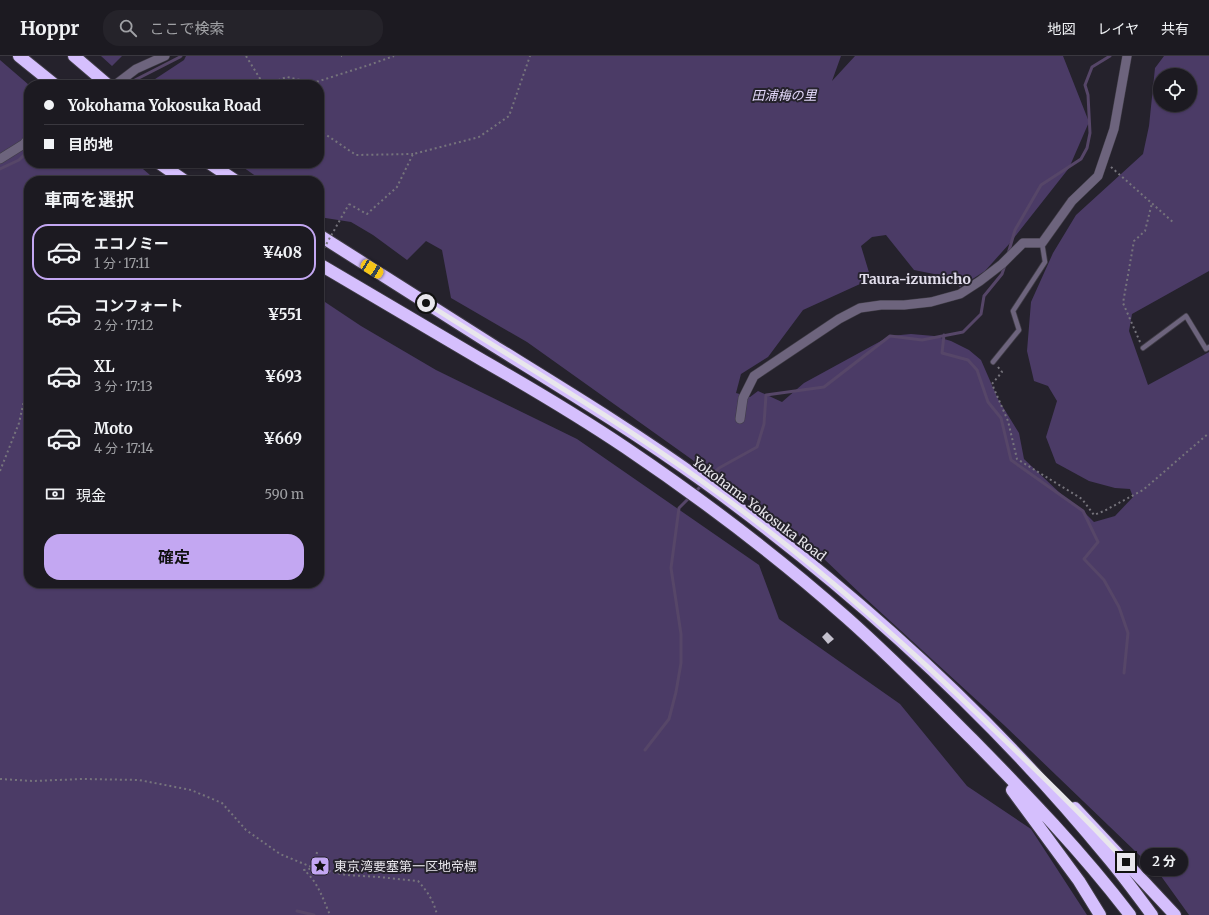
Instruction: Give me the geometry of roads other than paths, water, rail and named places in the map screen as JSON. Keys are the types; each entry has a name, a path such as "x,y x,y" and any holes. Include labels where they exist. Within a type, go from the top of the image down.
{"highway":[{"path":"19,56 49,80"},
{"path":"74,56 102,80"},
{"path":"166,168 178,176"},
{"path":"216,168 228,176"},
{"name":"Yokohama Yokosuka Road","path":"324,238 610,418 704,482 794,550 893,634 973,710 1052,792 1111,860 1152,915"},
{"path":"324,267 536,392 624,447 707,504 784,564 848,618 910,677 984,752 1052,823 1108,886 1130,915"},
{"path":"973,710 1088,820 1175,915"},
{"path":"984,752 1079,881 1100,915"}],"street":[{"path":"122,80 136,69 165,56"},
{"path":"740,419 743,398 754,376 839,319 860,308 881,305 904,305 931,302 960,294 1002,264 1023,244 1042,243 1072,201 1098,176 1102,160 1114,129 1128,56"},
{"path":"0,159 24,144"}],"lane":[{"path":"993,362 1019,330 1013,311 1045,262 1042,243"},
{"path":"1143,348 1186,316 1206,349 1209,347"}],"waterway":[{"path":"135,80 181,56"},
{"path":"1008,254 1015,230 1041,185 1081,159 1087,148 1090,133 1088,95 1085,85 1092,67 1110,56"},
{"path":"0,169 19,160 24,155"},
{"path":"707,480 719,468 757,447 764,424 766,395 824,387 890,336 922,340 963,332 981,314 984,296 1002,274 1005,265"},
{"path":"944,335 942,353 968,360 977,370 988,402 1001,418 1011,460 1083,511 1098,542 1084,559 1104,580 1119,607 1128,633 1124,673"},
{"path":"694,493 703,484"},
{"path":"645,750 669,719 676,692 681,663 681,634 671,568 679,508 690,497"},
{"path":"297,911 314,915"}],"place":[{"name":"東京湾要塞第一区地帝標","path":"320,866"}],"district":[{"name":"Taura-izumicho","path":"915,279"}],"park label":[{"name":"田浦梅の里","path":"784,95"}]}
